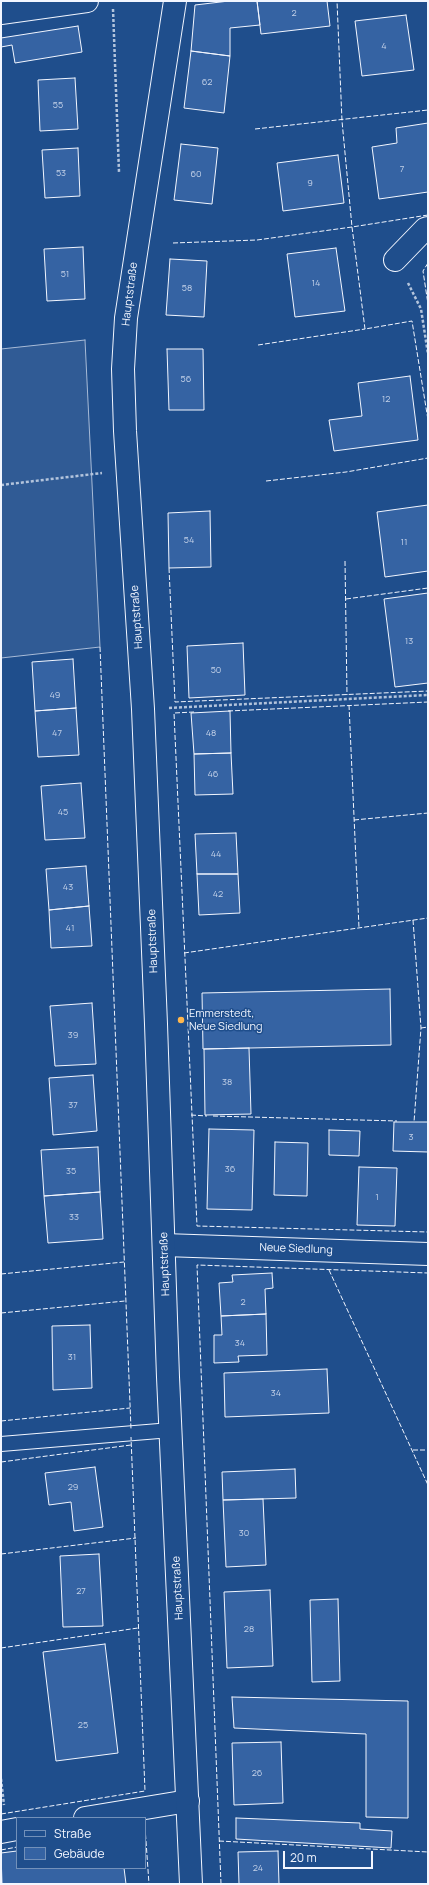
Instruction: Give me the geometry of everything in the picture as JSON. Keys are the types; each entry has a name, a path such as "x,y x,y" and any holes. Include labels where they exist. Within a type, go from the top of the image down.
{"main road":[{"path":"1,13 87,1"},
{"name":"Hauptstraße","path":"175,1 126,318 123,369 143,709 171,1430 191,1884"},
{"path":"395,260 428,228"},
{"name":"Neue Siedlung","path":"164,1245 428,1254"},
{"path":"92,1817 188,1801"},
{"path":"1,1832 16,1829"}],"lane":[{"path":"1,1444 171,1430"}],"path":[{"path":"112,1 120,176"},
{"path":"395,260 421,309 428,354"},
{"path":"1,484 128,469"},
{"path":"143,709 428,695"}],"shaded area":[{"path":"85,340 100,647 1,658 1,349"}],"building":[{"path":"229,1 257,1 260,25 230,28 230,56 191,51 195,5"},
{"path":"257,1 327,1 330,26 261,34"},
{"path":"406,15 414,70 362,76 355,21"},
{"path":"78,26 82,52 15,63 12,45 1,47 1,38"},
{"path":"191,51 230,56 224,113 184,108"},
{"path":"75,78 78,129 40,131 38,80"},
{"path":"428,123 428,192 379,199 372,147 397,143 396,128"},
{"path":"181,144 218,148 212,204 174,200"},
{"path":"78,148 80,196 45,198 42,150"},
{"path":"338,155 344,203 283,211 277,163"},
{"path":"83,247 85,299 47,301 44,249"},
{"path":"336,248 345,311 295,317 287,254"},
{"path":"170,259 207,261 204,317 166,315"},
{"path":"167,349 203,349 204,410 169,410"},
{"path":"410,376 418,440 334,451 329,420 362,416 358,383"},
{"path":"428,505 428,571 385,577 377,512"},
{"path":"210,511 211,567 169,568 168,513"},
{"path":"428,593 428,683 395,687 384,599"},
{"path":"243,643 245,695 189,698 187,646"},
{"path":"73,659 76,708 35,711 32,662"},
{"path":"76,708 79,755 38,757 35,711"},
{"path":"230,711 231,753 194,754 191,713"},
{"path":"231,753 233,794 195,795 194,754"},
{"path":"81,783 85,838 45,840 41,786"},
{"path":"236,833 238,874 197,874 195,834"},
{"path":"86,866 89,906 49,910 46,869"},
{"path":"197,874 238,874 240,913 199,915"},
{"path":"89,906 92,946 51,948 49,910"},
{"path":"390,989 391,1045 203,1049 202,993"},
{"path":"92,1003 96,1064 55,1066 50,1006"},
{"path":"249,1048 251,1114 205,1115 204,1049"},
{"path":"93,1075 97,1131 53,1135 49,1078"},
{"path":"394,1122 428,1122 428,1152 393,1151"},
{"path":"209,1129 254,1130 252,1210 207,1209"},
{"path":"329,1130 360,1131 359,1156 329,1155"},
{"path":"275,1142 308,1143 307,1196 274,1195"},
{"path":"98,1147 100,1192 44,1196 41,1150"},
{"path":"359,1167 397,1168 395,1226 357,1225"},
{"path":"100,1192 103,1239 48,1243 44,1196"},
{"path":"272,1273 273,1288 265,1289 266,1314 221,1316 219,1283 233,1282 232,1275"},
{"path":"266,1314 267,1355 238,1356 239,1362 214,1363 214,1335 222,1335 221,1316"},
{"path":"90,1325 92,1388 53,1390 52,1326"},
{"path":"327,1369 329,1413 225,1417 224,1373"},
{"path":"95,1467 103,1527 74,1531 71,1502 49,1505 45,1473"},
{"path":"295,1469 296,1498 223,1500 222,1472"},
{"path":"263,1499 266,1565 226,1567 223,1500"},
{"path":"99,1554 103,1626 63,1627 60,1556"},
{"path":"270,1590 273,1666 227,1668 224,1592"},
{"path":"338,1599 340,1681 312,1682 310,1600"},
{"path":"105,1644 118,1753 56,1761 43,1652"},
{"path":"232,1697 408,1701 408,1818 366,1817 366,1734 234,1728"},
{"path":"281,1742 283,1803 234,1805 232,1743"},
{"path":"236,1818 360,1823 360,1829 392,1831 391,1848 236,1839"},
{"path":"16,1851 16,1869 124,1869 126,1884 2,1884 1,1853"},
{"path":"278,1851 279,1884 239,1884 238,1852"}],"fence":[{"path":"173,243 257,240 352,227 342,121 337,1"},
{"path":"255,129 428,110"},
{"path":"428,215 352,227 365,329 412,321 428,420"},
{"path":"428,263 423,271 428,304"},
{"path":"258,345 365,329"},
{"path":"266,481 346,472 428,458"},
{"path":"345,561 347,695"},
{"path":"169,568 175,702 428,691"},
{"path":"346,599 428,588"},
{"path":"100,647 131,1429"},
{"path":"228,711 428,702"},
{"path":"349,705 359,928"},
{"path":"194,712 174,713 197,1226 428,1232"},
{"path":"354,820 428,813"},
{"path":"184,953 428,918"},
{"path":"413,920 421,1028 414,1122"},
{"path":"421,1028 428,1027"},
{"path":"191,1115 207,1116"},
{"path":"213,1116 397,1121"},
{"path":"1,1274 124,1262"},
{"path":"221,1884 197,1265 428,1273"},
{"path":"329,1270 428,1485"},
{"path":"1,1313 125,1301"},
{"path":"1,1421 130,1408"},
{"path":"1,1814 145,1791 131,1437"},
{"path":"1,1462 131,1445"},
{"path":"413,1450 428,1450"},
{"path":"1,1554 136,1538"},
{"path":"1,1648 138,1628"},
{"path":"146,1841 149,1884"},
{"path":"219,1841 428,1852"},
{"path":"1,1850 16,1847"}],"place":[{"name":"Emmerstedt, Neue Siedlung","path":"181,1020"}]}
